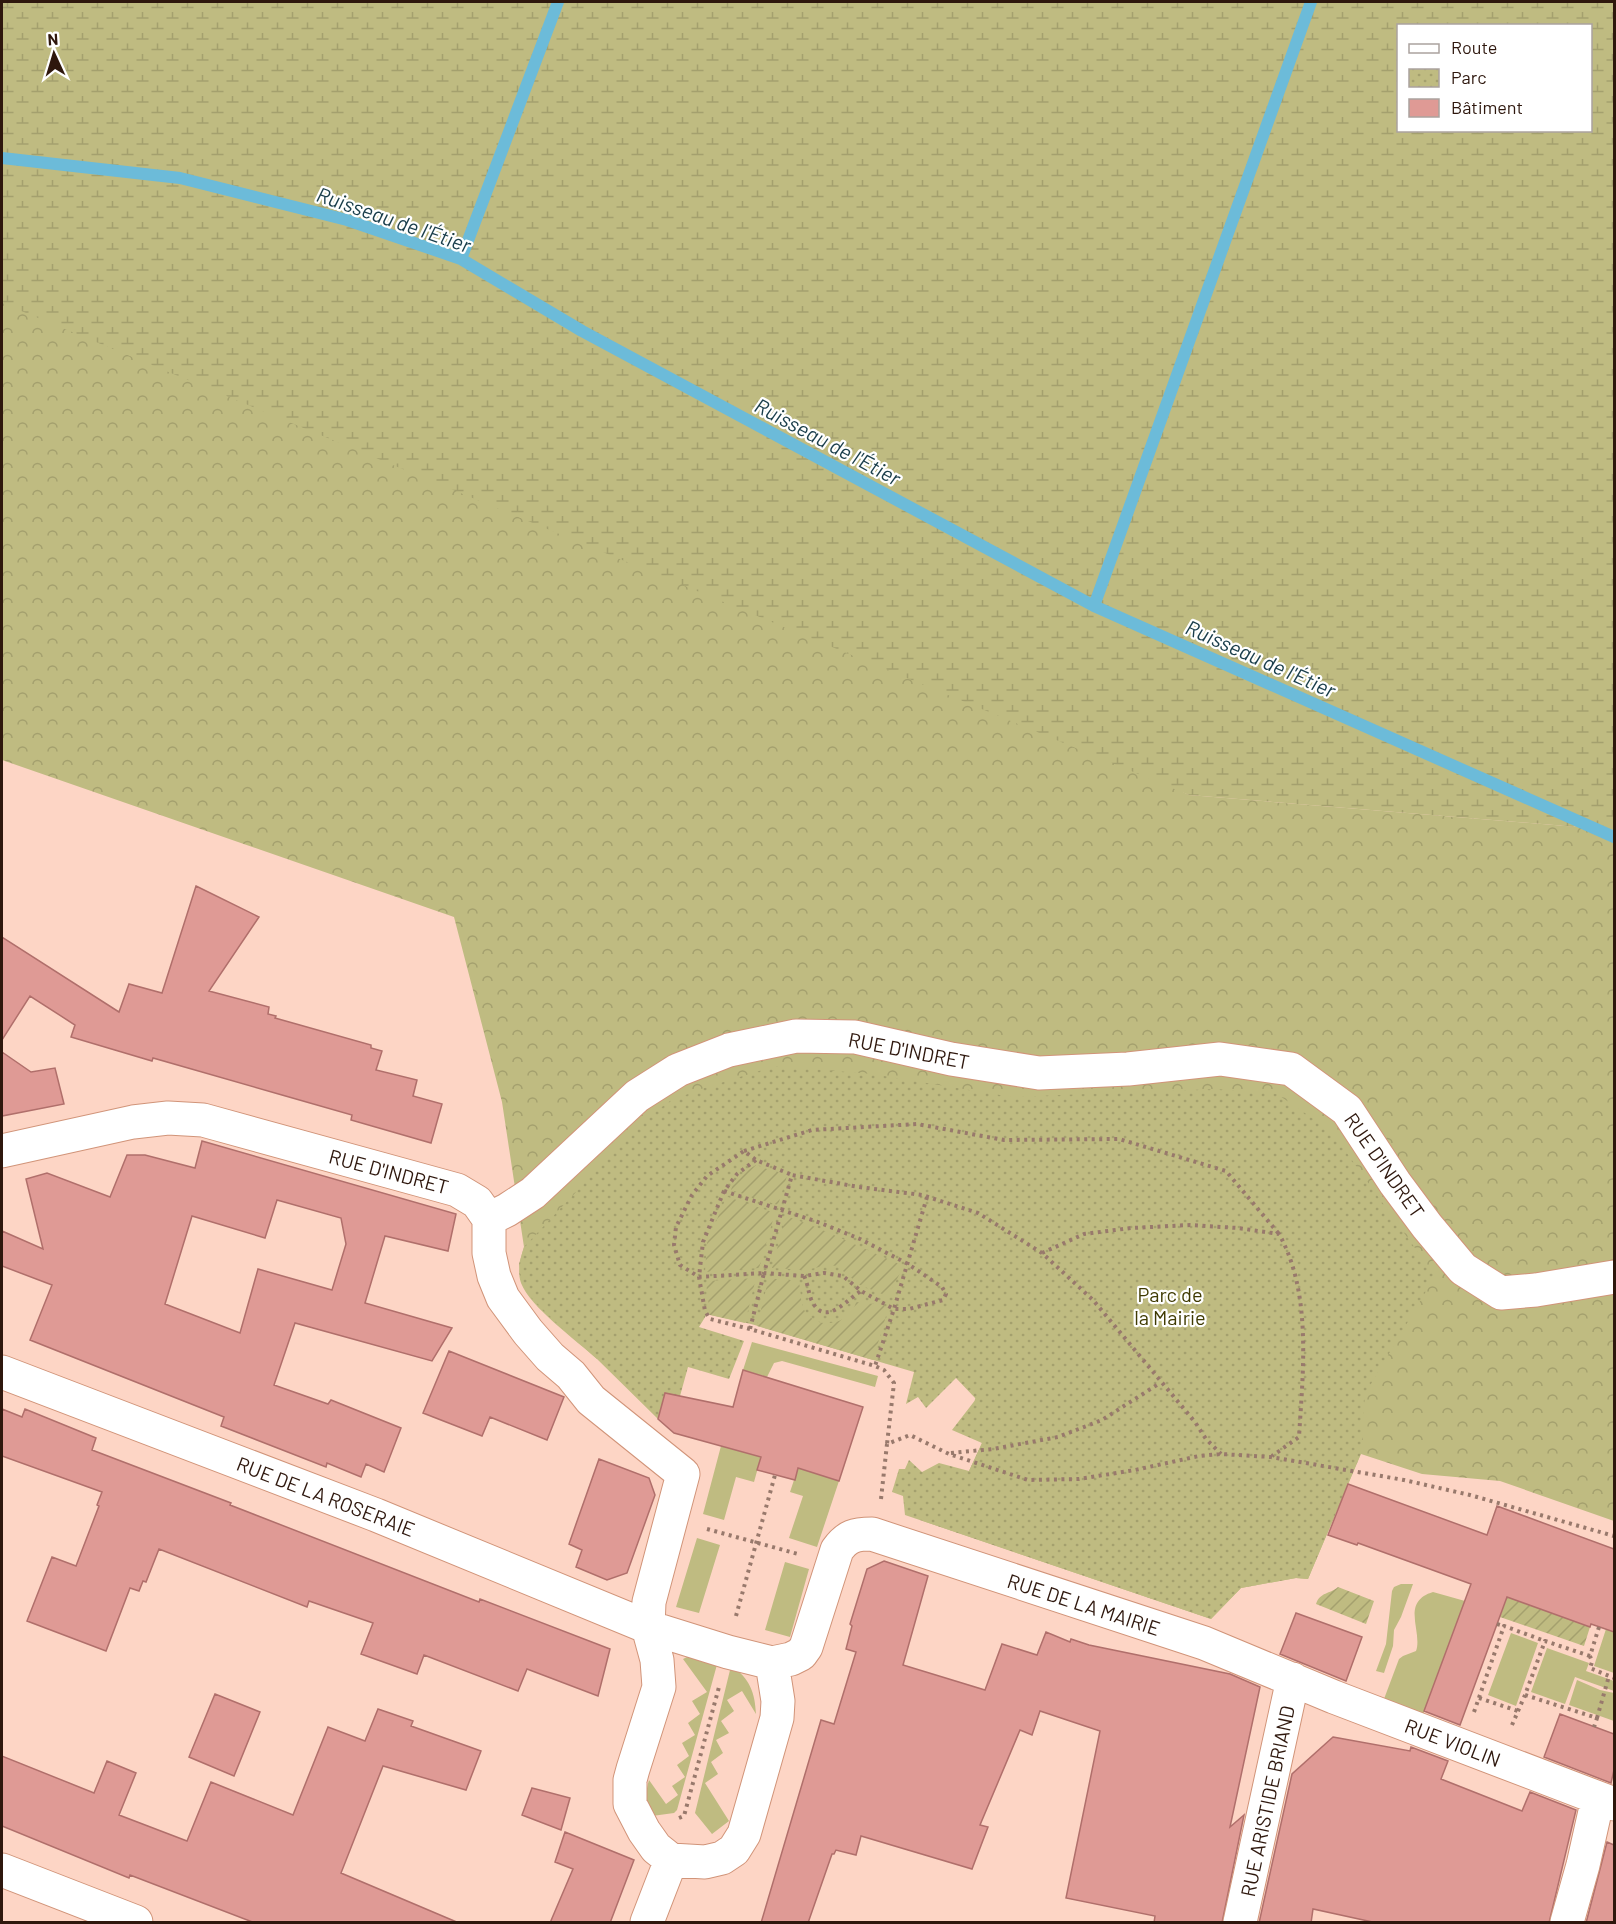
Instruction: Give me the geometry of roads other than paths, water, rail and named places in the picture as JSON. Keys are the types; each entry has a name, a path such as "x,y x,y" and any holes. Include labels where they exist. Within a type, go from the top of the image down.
{"street":[{"name":"RUE D'INDRET","path":"2,1151 133,1122 168,1118 203,1120 457,1190 477,1202 489,1219 533,1192 637,1096 678,1070 729,1050 796,1036 855,1037 951,1059 1039,1073 1128,1069 1220,1059 1291,1069 1347,1110 1395,1183 1463,1269 1501,1293 1536,1290 1614,1277"},
{"path":"489,1219 489,1253 494,1276 503,1298 528,1332 550,1357 571,1375 591,1400 683,1474 649,1602 648,1627 657,1660 659,1687 630,1780 630,1804 656,1848 671,1860 705,1862 722,1858 734,1850 744,1834 777,1718 778,1701 772,1663"},
{"name":"RUE DE LA ROSERAIE","path":"2,1372 376,1515 648,1627 772,1663"},
{"name":"RUE DE LA MAIRIE","path":"772,1663 791,1659 801,1654 806,1647 837,1550 843,1541 850,1536 872,1534 1204,1643 1293,1679"},
{"name":"RUE VIOLIN","path":"1293,1679 1606,1801"},
{"name":"RUE ARISTIDE BRIAND","path":"1240,1923 1293,1679"},
{"path":"1567,1923 1583,1865 1606,1801"},
{"path":"647,1923 671,1860"},
{"path":"2,1870 102,1916 136,1923"}],"waterway":[{"path":"461,259 558,2"},
{"path":"1094,606 1311,2"},
{"name":"Ruisseau de l'Étier","path":"2,158 180,178 347,220 461,259 582,331 1094,606 1614,837"}],"park label":[{"name":"Parc de la Mairie","path":"1170,1306"}]}
